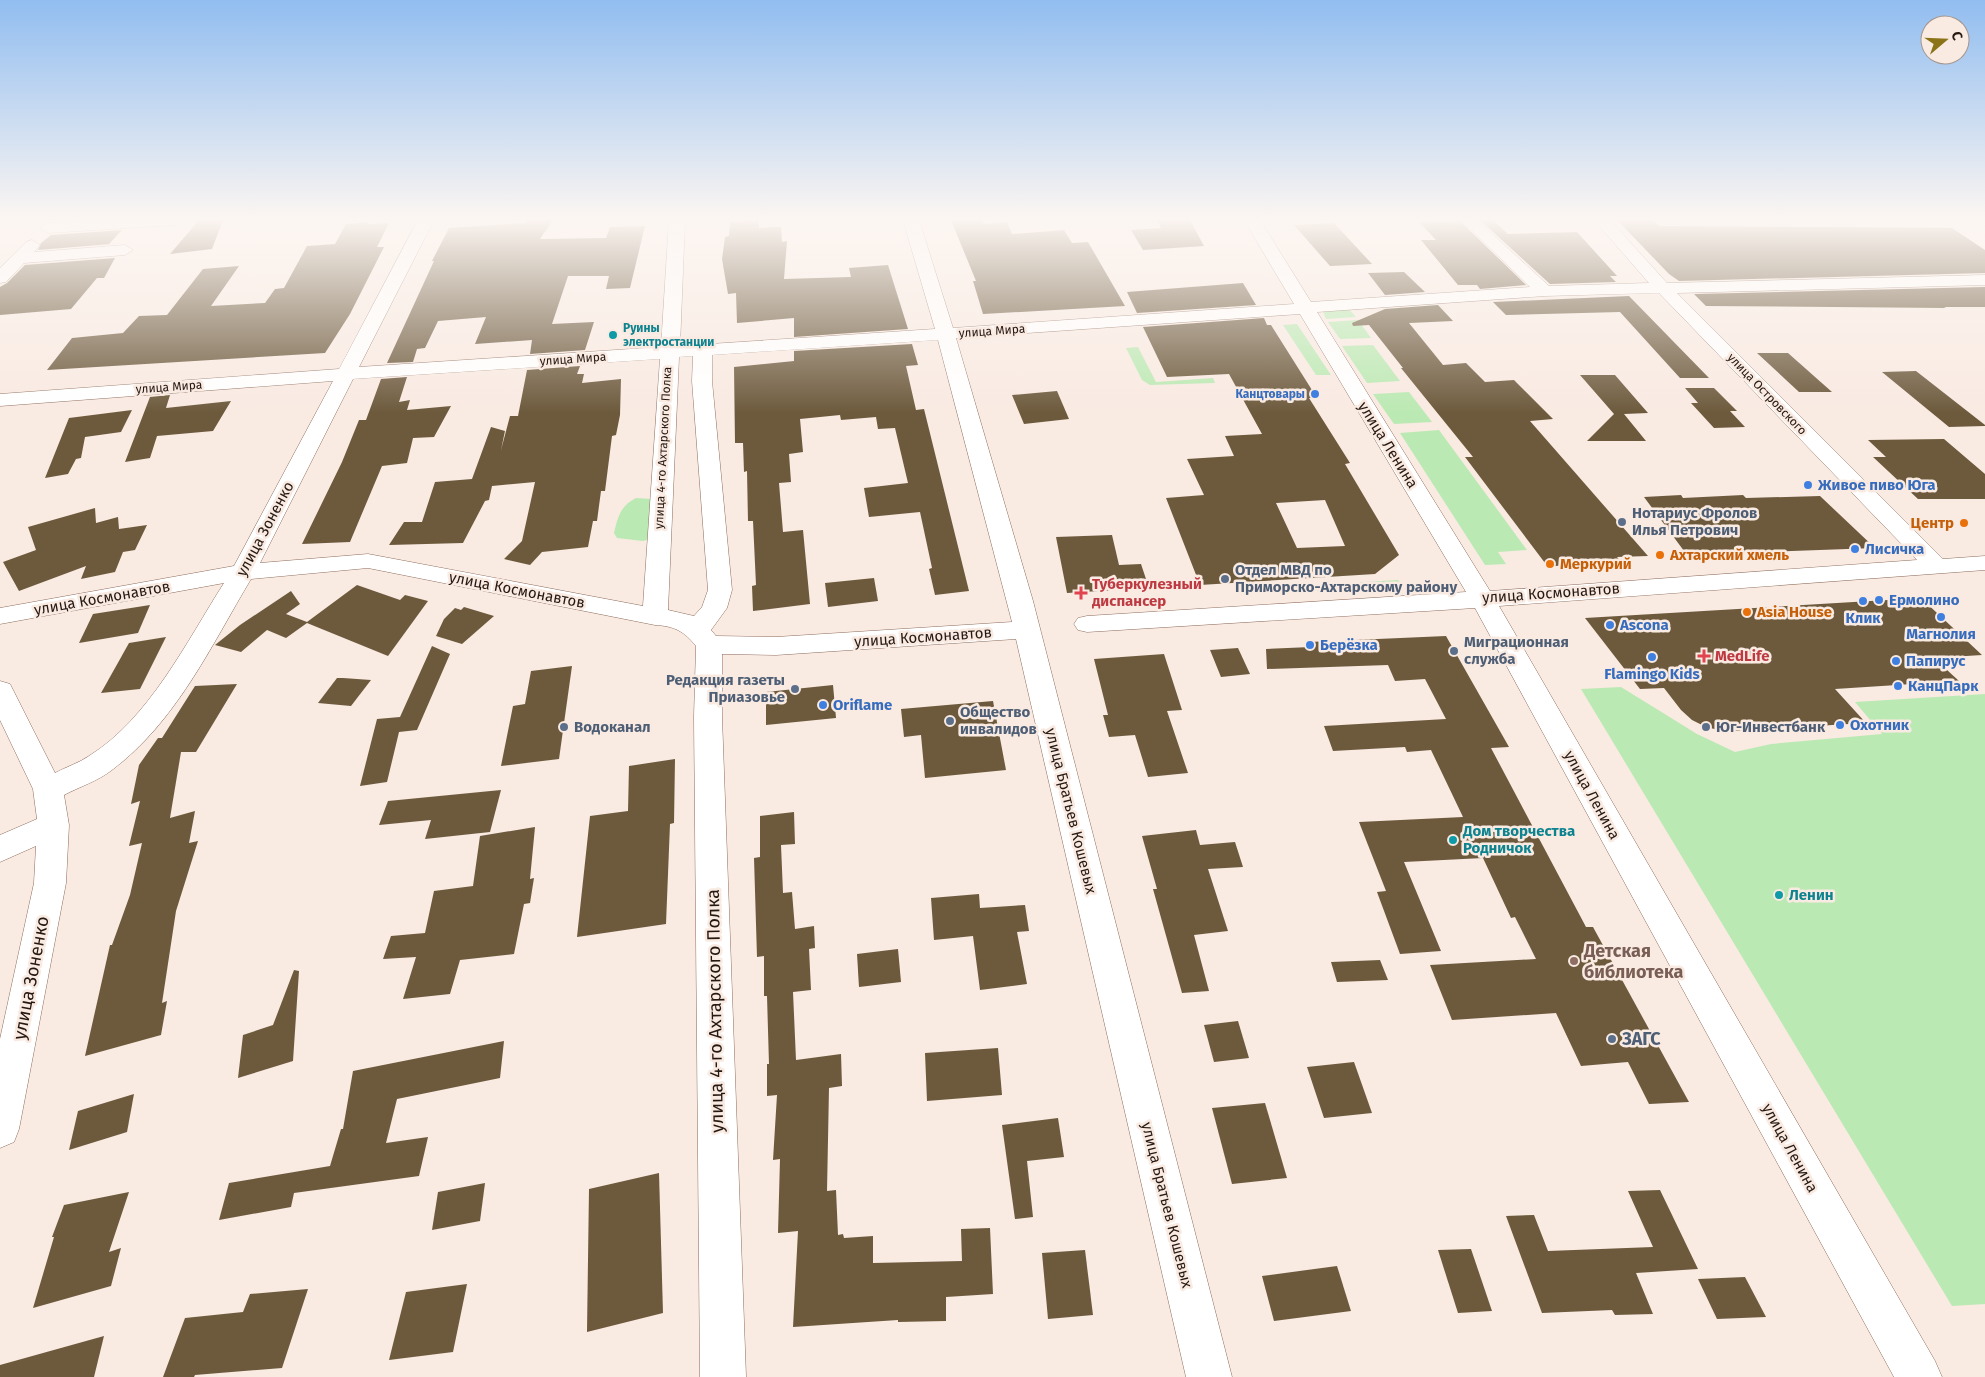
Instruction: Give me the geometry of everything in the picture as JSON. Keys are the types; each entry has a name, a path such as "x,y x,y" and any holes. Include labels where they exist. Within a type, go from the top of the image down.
{"street":[{"name":"улица Зоненко","path":"48,789 100,764 132,738 162,703 243,572 393,284"},
{"name":"улица 4-го Ахтарского Полка","path":"655,617 674,284"},
{"name":"улица Братьев Кошевых","path":"931,284 1020,601 1209,1377"},
{"name":"улица Ленина","path":"1290,284 1482,598 1919,1377"},
{"path":"1538,284 1545,291"},
{"name":"улица Мира","path":"0,400 346,374 1269,312 1304,307 1545,291 1756,284"},
{"name":"улица Островского","path":"1662,286 1935,565"},
{"path":"703,637 720,590 702,381 704,350"},
{"name":"улица Космонавтов","path":"0,616 243,572 368,562 655,617 679,618 703,637 776,646 1026,630"},
{"name":"улица Космонавтов","path":"1087,624 1564,594 1935,565 1985,563"},
{"name":"улица 4-го Ахтарского Полка","path":"703,637 708,717 723,1377"},
{"name":"улица Зоненко","path":"0,691 48,789 53,825 50,883 0,1129"},
{"path":"0,849 53,825"}],"green space":[{"path":"1347,307 1356,317 1326,319 1323,312 1325,310"},
{"path":"1358,320 1371,338 1340,339 1328,322"},
{"path":"1297,324 1331,375 1316,375 1283,325"},
{"path":"1373,345 1400,381 1367,383 1342,346"},
{"path":"1138,347 1156,382 1213,378 1215,383 1150,385 1142,380 1126,348"},
{"path":"1409,392 1432,422 1394,424 1373,394"},
{"path":"1439,430 1527,550 1498,552 1506,564 1485,565 1400,433"},
{"path":"636,498 652,499 651,539 643,541 617,538 614,533 620,513 626,505"},
{"path":"1398,580 1403,587 1319,593 1314,585"},
{"path":"1621,687 1697,734 1735,752 1771,744 1882,734 1855,702 1985,694 1985,1304 1952,1306 1581,689"}],"building":[{"path":"5,284 92,284 71,309 0,315 0,287"},
{"path":"191,284 226,284 211,306 265,303 275,289 284,288 286,284 365,284 350,314 325,353 47,370 72,338 123,333 139,316 167,315"},
{"path":"423,284 565,284 552,324 594,322 585,350 530,354 532,340 475,344 486,317 438,321 425,348 417,349 413,362 387,363"},
{"path":"607,284 631,284 630,288 606,289"},
{"path":"726,284 894,284 908,329 794,337 794,318 737,323 736,293 728,294"},
{"path":"974,284 1112,284 1125,306 983,314"},
{"path":"1244,284 1256,305 1137,313 1127,292"},
{"path":"1377,284 1417,284 1425,292 1385,295"},
{"path":"1457,284 1526,285 1480,289 1477,285"},
{"path":"1985,287 1985,307 1944,307 1946,308 1706,306 1694,294"},
{"path":"1629,296 1709,378 1680,378 1620,312 1506,315 1493,302"},
{"path":"1438,305 1453,321 1409,323 1443,365 1466,363 1485,382 1514,380 1553,419 1530,421 1648,556 1617,557 1621,562 1555,566 1545,563 1465,457 1473,457 1369,325 1353,326 1352,323 1385,309"},
{"path":"1264,318 1267,325 1271,325 1317,398 1309,398 1350,463 1345,464 1399,555 1375,574 1200,585 1166,498 1204,495 1187,459 1234,456 1225,436 1262,434 1229,374 1167,377 1143,327","holes":["1325,500 1345,546 1297,548 1276,503"]},
{"path":"912,344 918,365 906,366 916,410 924,409 969,591 935,595 929,569 932,568 920,512 869,517 864,488 908,483 895,428 878,429 876,417 841,420 840,415 800,419 803,452 789,454 791,482 779,483 783,532 803,530 810,604 753,611 752,586 756,585 753,521 748,521 747,471 744,472 743,443 735,443 734,367 794,361 794,351"},
{"path":"1757,353 1788,353 1832,392 1799,392"},
{"path":"580,366 577,374 584,374 582,383 621,379 620,415 616,435 612,436 605,491 601,491 597,521 593,521 588,547 542,552 530,565 504,559 522,541 535,482 492,486 489,500 485,501 463,543 389,545 404,522 422,522 435,482 472,479 491,427 505,431 501,450 510,416 518,416 527,370"},
{"path":"1916,371 1985,426 1949,427 1882,372"},
{"path":"1580,375 1615,375 1648,413 1624,414 1646,441 1587,441 1614,414"},
{"path":"407,377 399,402 410,400 407,410 451,406 434,437 413,438 407,463 382,466 350,542 302,544 342,462 359,420 366,420 381,379"},
{"path":"1685,388 1714,388 1737,411 1730,411 1745,427 1714,428 1691,403 1698,403"},
{"path":"1057,391 1069,419 1024,424 1012,395"},
{"path":"170,395 166,408 231,401 213,431 157,436 150,458 125,462 150,397"},
{"path":"132,410 121,432 85,437 81,458 76,459 68,474 45,478 69,418"},
{"path":"1944,439 1985,474 1985,499 1918,499 1873,457 1886,457 1868,440"},
{"path":"1681,495 1683,498 1743,495 1746,498 1820,496 1875,548 1687,555 1644,497"},
{"path":"95,508 96,523 118,517 119,529 147,525 135,550 123,552 115,572 81,579 86,566 19,591 3,562 36,550 28,527"},
{"path":"1112,535 1119,565 1141,564 1149,588 1067,593 1056,537"},
{"path":"874,578 878,601 828,607 825,583"},
{"path":"357,585 400,600 405,595 428,601 388,656 307,623 286,638 267,630 241,652 215,645 240,625 291,591 300,604 286,614 307,622"},
{"path":"1921,598 1982,655 1934,658 1959,681 1835,689 1866,723 1735,731 1723,731 1706,727 1692,720 1681,710 1664,688 1640,689 1585,618"},
{"path":"150,605 138,633 79,643 93,614"},
{"path":"464,607 494,616 462,644 436,636 444,619 455,608 461,610"},
{"path":"1446,636 1509,747 1491,748 1586,927 1593,927 1689,1102 1649,1104 1628,1062 1581,1066 1556,1013 1452,1020 1430,965 1536,959 1515,917 1511,918 1483,858 1404,862 1441,951 1400,954 1377,892 1386,891 1359,822 1463,817 1431,750 1407,752 1405,747 1333,751 1324,726 1446,719 1425,679 1395,681 1388,665 1267,669 1266,649 1311,647 1309,642"},
{"path":"166,637 140,689 101,693 129,643"},
{"path":"432,646 450,654 417,730 399,732 387,782 360,786 377,719 400,717"},
{"path":"1238,648 1250,674 1221,677 1210,650"},
{"path":"1164,654 1182,710 1167,711 1188,773 1148,777 1135,735 1109,737 1103,715 1108,715 1094,659"},
{"path":"572,666 559,759 501,766 513,706 525,704 531,671"},
{"path":"337,678 371,680 351,706 318,703"},
{"path":"237,684 196,752 181,752 170,818 195,811 189,843 198,841 176,911 162,1003 167,1001 161,1035 85,1056 110,945 112,945 130,895 142,843 129,846 140,801 131,804 139,765 158,738 162,738 195,686"},
{"path":"833,685 836,718 766,725 766,692"},
{"path":"993,701 1006,770 925,778 921,735 904,737 901,709"},
{"path":"675,759 674,823 670,824 666,924 577,937 590,816 628,811 629,766"},
{"path":"501,790 490,832 425,839 431,820 379,825 388,801"},
{"path":"794,812 795,844 781,845 783,893 792,892 795,929 814,926 815,948 809,949 811,990 793,992 796,1060 841,1054 842,1086 829,1088 827,1191 836,1190 838,1235 843,1234 844,1238 873,1236 873,1263 962,1261 961,1229 990,1228 993,1294 946,1297 946,1321 898,1322 898,1320 793,1327 798,1231 778,1233 780,1159 773,1160 777,1095 767,1096 767,1064 769,1064 767,996 764,996 764,956 757,957 754,858 760,857 760,816"},
{"path":"535,827 530,879 534,878 530,903 524,904 514,954 460,960 450,994 403,999 416,957 383,959 391,936 425,933 434,891 473,886 480,836"},
{"path":"1196,830 1200,845 1235,842 1243,867 1208,869 1228,931 1194,935 1209,991 1182,993 1153,889 1157,889 1142,836"},
{"path":"979,894 980,908 1025,905 1029,931 1017,932 1027,984 980,990 973,936 934,940 931,898"},
{"path":"898,949 901,982 859,987 857,954"},
{"path":"1380,960 1388,980 1337,982 1331,962"},
{"path":"294,970 299,971 293,1061 238,1078 243,1035 273,1025"},
{"path":"1238,1021 1249,1058 1214,1062 1204,1025"},
{"path":"504,1041 500,1078 397,1099 386,1143 428,1137 419,1176 294,1193 291,1207 219,1220 229,1183 330,1166 341,1129 343,1129 353,1071"},
{"path":"998,1048 1002,1095 927,1101 925,1053"},
{"path":"1354,1062 1372,1113 1324,1118 1307,1067"},
{"path":"134,1094 127,1132 69,1150 78,1111"},
{"path":"1265,1103 1287,1178 1232,1184 1212,1108"},
{"path":"1058,1118 1064,1157 1027,1161 1033,1217 1015,1219 1002,1125"},
{"path":"659,1173 663,1313 587,1332 589,1189"},
{"path":"485,1183 480,1221 432,1230 438,1192"},
{"path":"1660,1190 1698,1269 1636,1273 1653,1314 1615,1315 1612,1310 1542,1313 1506,1216 1534,1215 1548,1251 1653,1247 1628,1191"},
{"path":"129,1192 109,1252 121,1248 111,1286 33,1308 54,1237 52,1237 64,1205"},
{"path":"1471,1249 1492,1311 1458,1313 1438,1250"},
{"path":"1085,1250 1093,1315 1048,1319 1042,1253"},
{"path":"1337,1266 1351,1311 1274,1321 1262,1276"},
{"path":"1745,1277 1766,1317 1717,1319 1698,1279"},
{"path":"467,1284 453,1352 389,1360 406,1292"},
{"path":"308,1289 282,1368 195,1375 194,1377 163,1377 185,1318 243,1312 250,1294"},
{"path":"104,1336 94,1377 0,1377 0,1365"}],"place":[{"name":"Руины электростанции","path":"613,335"},
{"name":"Канцтовары","path":"1315,394"},
{"name":"Живое пиво Юга","path":"1808,485"},
{"name":"Нотариус Фролов Илья Петрович","path":"1622,522"},
{"name":"Центр","path":"1964,523"},
{"name":"Лисичка","path":"1855,549"},
{"name":"Ахтарский хмель","path":"1660,555"},
{"name":"Меркурий","path":"1550,564"},
{"name":"Отдел МВД по Приморско-Ахтарскому району","path":"1225,579"},
{"name":"Туберкулезный диспансер","path":"1081,593"},
{"name":"Ермолино","path":"1879,600"},
{"name":"Клик","path":"1863,601"},
{"name":"Asia House","path":"1747,612"},
{"name":"Магнолия","path":"1941,617"},
{"name":"Ascona","path":"1610,625"},
{"name":"Берёзка","path":"1310,645"},
{"name":"Миграционная служба","path":"1454,651"},
{"name":"MedLife","path":"1704,656"},
{"name":"Flamingo Kids","path":"1652,657"},
{"name":"Папирус","path":"1896,661"},
{"name":"КанцПарк","path":"1898,686"},
{"name":"Редакция газеты Приазовье","path":"795,689"},
{"name":"Oriflame","path":"823,705"},
{"name":"Общество инвалидов","path":"950,721"},
{"name":"Охотник","path":"1840,725"},
{"name":"Водоканал","path":"564,727"},
{"name":"Юг-Инвестбанк","path":"1706,727"},
{"name":"Дом творчества Родничок","path":"1453,840"},
{"name":"Ленин","path":"1779,895"},
{"name":"Детская библиотека","path":"1574,961"},
{"name":"ЗАГС","path":"1612,1039"}]}
